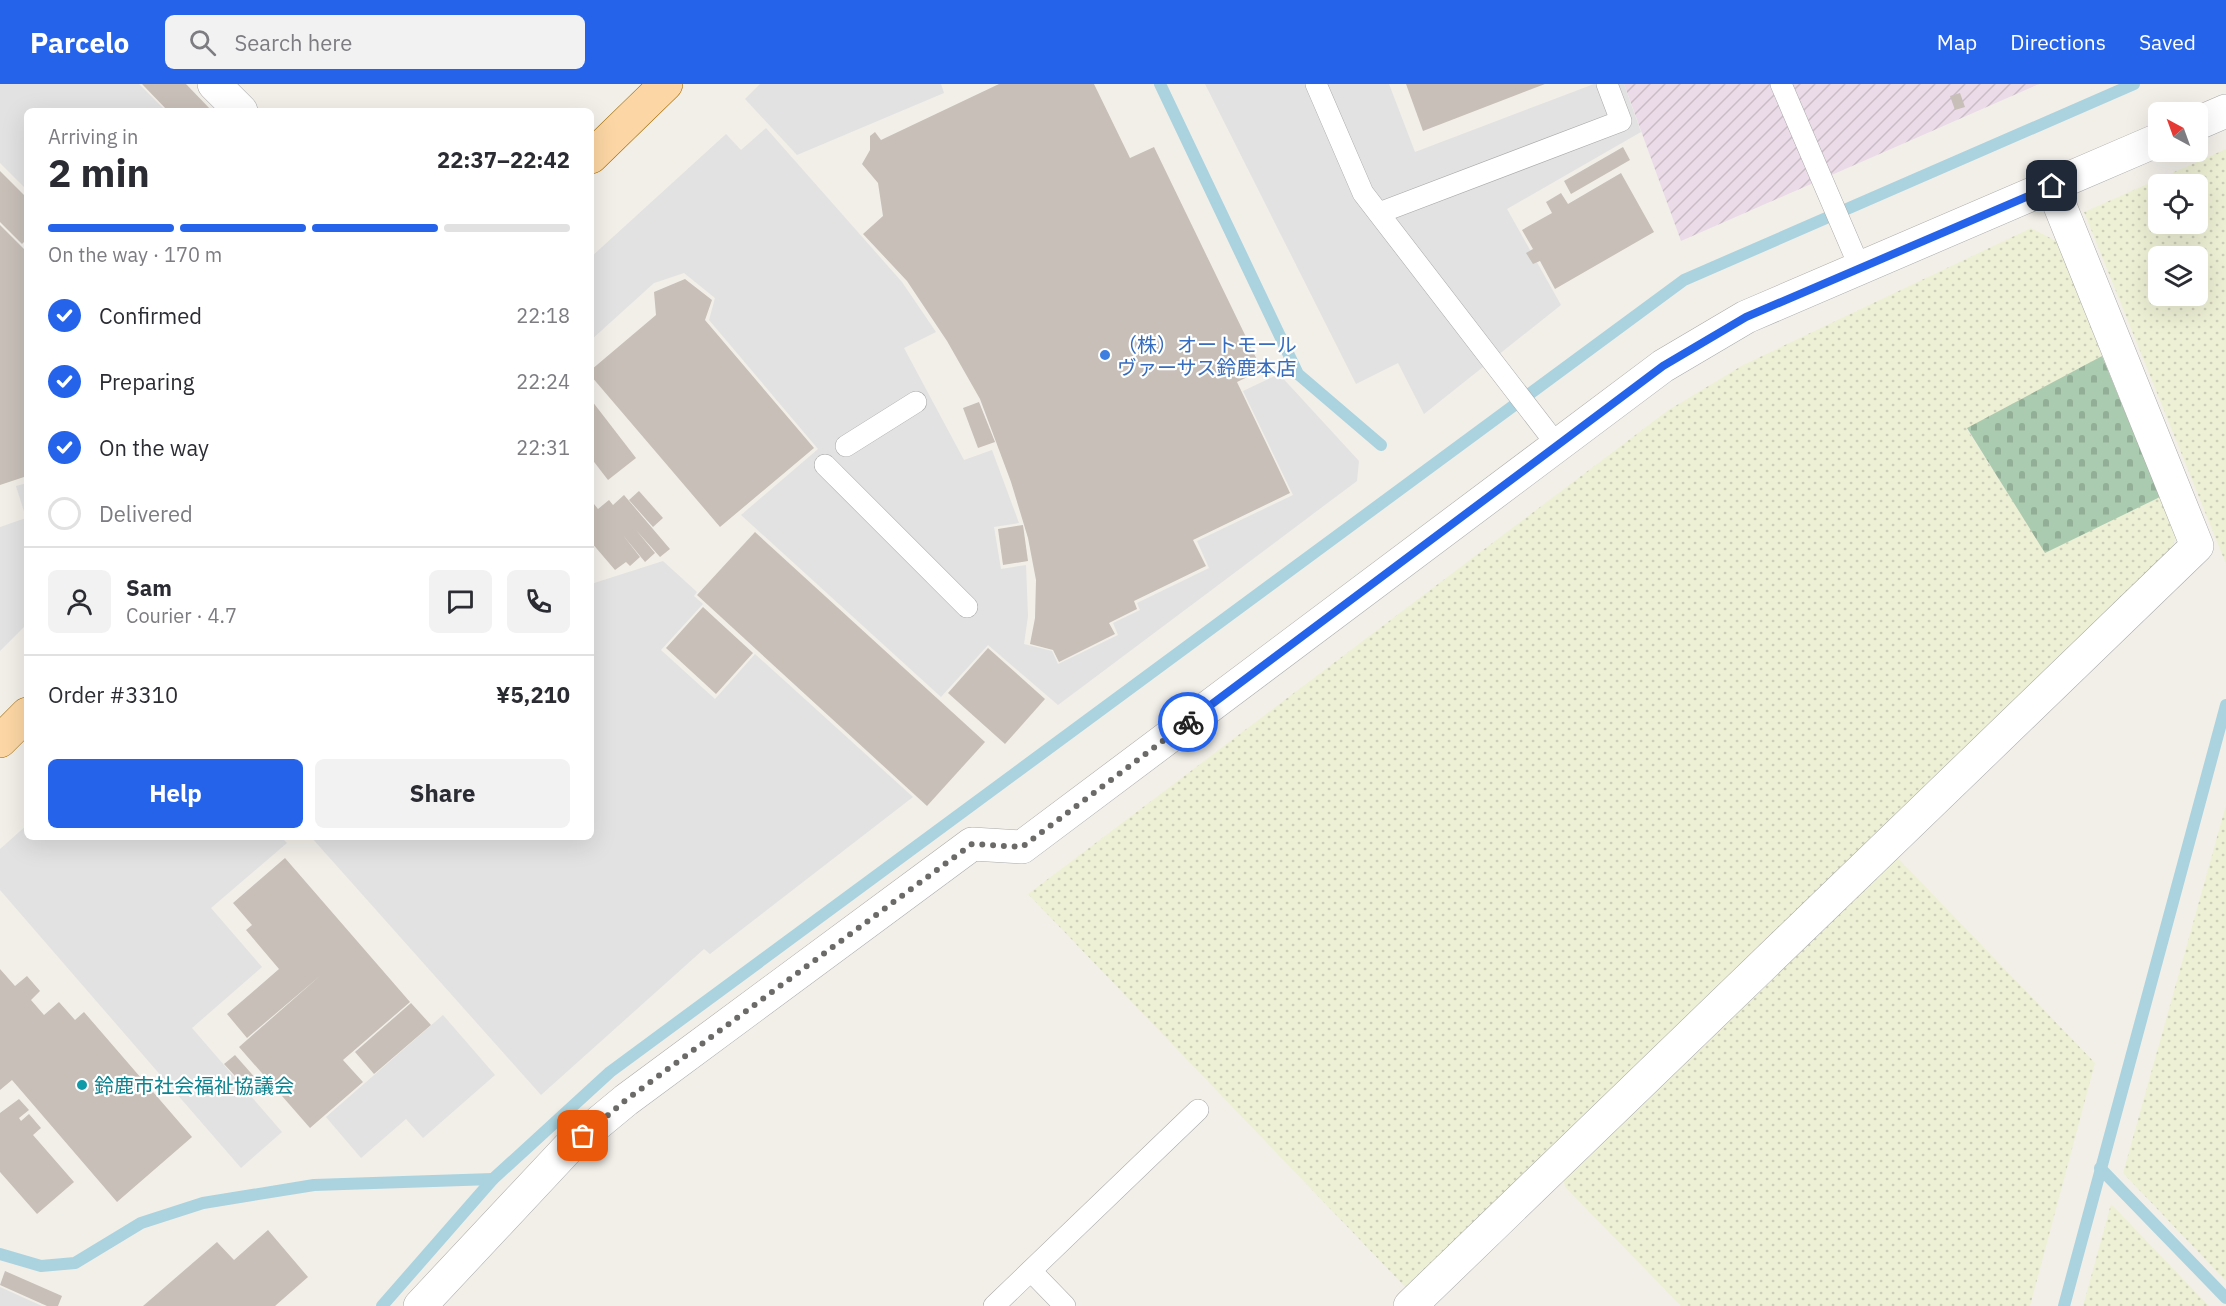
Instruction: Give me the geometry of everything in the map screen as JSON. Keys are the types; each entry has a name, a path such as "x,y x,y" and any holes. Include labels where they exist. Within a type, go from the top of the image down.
{"main road":[{"path":"594,154 666,84"},
{"path":"0,741 24,717"}],"street":[{"path":"214,84 238,108"},
{"path":"2208,119 2226,111"},
{"path":"420,1306 561,1156 626,1100 972,844 1022,847 1663,366 1746,317 2148,144"},
{"path":"1410,1306 2198,546 2052,186"}],"lane":[{"path":"1316,84 1364,193 1557,445"},
{"path":"1378,213 1621,121 1607,84"},
{"path":"1781,84 1860,268"},
{"path":"846,446 916,402"},
{"path":"825,465 968,607"},
{"path":"994,1306 1198,1110"},
{"path":"1030,1271 1065,1306"}],"shaded area":[{"path":"0,84 139,84 163,108 24,108 24,187 0,163"},
{"path":"760,84 941,84 944,93 797,155 745,99"},
{"path":"1205,84 1389,84 1415,152 1594,84 1624,84 1641,132 1507,209 1561,305 1424,414 1398,363 1356,384"},
{"path":"1624,84 2039,84 1681,241"},
{"path":"766,128 902,282 936,332 904,348 964,460 992,450 1019,523 994,527 1001,569 1026,565 1028,616 1024,644 1052,651 1058,664 1118,635 1113,623 1140,610 1137,603 1209,568 1197,541 1293,495 1243,391 1279,374 1359,461 1357,481 1058,705 988,645 941,697 741,515 818,449 709,320 715,298 684,273 654,283 594,337 594,254 726,134 741,150"},
{"path":"24,484 24,512 16,486"},
{"path":"24,519 24,627 0,651 0,527"},
{"path":"663,561 697,592 694,596 703,604 661,650 715,699 755,654 913,797 710,954 704,949 541,1095 314,840 594,840 594,583"},
{"path":"24,828 24,840 284,840 287,843 211,908 262,967 192,1028 282,1132 241,1168 0,890 0,849"},
{"path":"443,1015 495,1075 423,1138 406,1119 361,1158 326,1117"},
{"path":"0,1287 42,1306 0,1306"}],"green space":[{"path":"2226,149 2226,564 2084,212 2148,184 2148,234 2208,234 2208,174 2170,174 2197,162 2208,162 2208,157"},
{"path":"2031,228 2058,242 2102,356 1967,429 2045,552 2160,497 2176,537 2168,558 1409,1291 1028,894 1667,411 1743,365"},
{"path":"2102,356 2160,497 2045,553 1967,428"},
{"path":"2226,805 2226,1281 2123,1173"},
{"path":"1894,854 2095,1063 2030,1306 1681,1306 1565,1187 1563,1176"},
{"path":"2111,1204 2209,1306 2083,1306"}],"building":[{"path":"142,84 186,84 209,108 165,108"},
{"name":"（株）オートモール ヴァーサス鈴鹿本店","path":"999,84 1094,84 1130,158 1154,147 1262,370 1237,382 1290,493 1193,540 1206,566 1134,601 1137,609 1109,623 1115,634 1059,662 1053,650 1030,644 1035,618 1036,580 1028,538 1011,482 980,399 947,341 907,281 863,234 883,216 878,183 862,164 870,150 870,136 875,132 881,140"},
{"path":"1406,84 1545,84 1423,131"},
{"path":"1960,93 1965,107 1955,110 1950,96"},
{"path":"1623,147 1630,160 1571,194 1564,181"},
{"path":"0,171 24,195 24,242 22,244 0,222"},
{"path":"1621,173 1654,232 1555,289 1540,261 1533,264 1526,253 1533,249 1522,230 1552,213 1546,202 1561,193 1568,204"},
{"path":"0,225 24,249 24,477 0,485"},
{"path":"685,279 712,300 705,320 814,448 720,527 594,380 594,367 656,315 654,292"},
{"path":"979,402 995,442 978,448 963,408"},
{"path":"594,404 636,458 608,480 594,462"},
{"path":"639,491 663,518 653,527 629,500"},
{"path":"624,495 670,549 660,557 636,530 655,553 645,562 622,534 640,557 630,566 626,562 615,570 594,546 594,504 598,509 609,500 613,505"},
{"path":"1023,525 1028,561 1003,565 998,529"},
{"path":"755,532 985,742 927,806 697,595"},
{"path":"703,607 753,653 716,694 666,648"},
{"path":"988,648 1045,699 1005,744 948,693"},
{"path":"285,858 410,1002 343,1060 363,1082 310,1128 239,1047 321,975 247,1038 227,1014 279,969 246,930 252,925 233,903"},
{"name":"鈴鹿市社会福祉協議会","path":"0,969 15,986 27,976 40,991 31,1000 44,1015 59,1002 75,1020 84,1012 192,1137 117,1202 12,1080 0,1090"},
{"path":"411,1003 431,1025 374,1074 355,1052"},
{"path":"235,1055 257,1080 247,1089 224,1064"},
{"path":"19,1099 29,1110 19,1118 21,1121 29,1114 41,1128 33,1135 74,1182 37,1214 0,1172 0,1113"},
{"path":"268,1230 308,1277 275,1306 143,1306 217,1242 234,1260"},
{"path":"5,1271 62,1296 58,1306 47,1306 0,1285"}],"waterway":[{"path":"1160,84 1298,374 1381,445"},
{"path":"382,1306 493,1179 610,1072 1684,280 2134,84"},
{"path":"2064,1306 2226,705"},
{"path":"2100,1168 2226,1298"},
{"path":"0,1254 41,1266 75,1263 141,1223 203,1203 314,1185 493,1179"}],"way so far":[{"path":"583,1136 626,1100 972,844 1022,847 1188,722"}],"place":[{"name":"（株）オートモール ヴァーサス鈴鹿本店","path":"1105,355"},
{"name":"鈴鹿市社会福祉協議会","path":"82,1085"}],"route":[{"path":"1188,722 1663,366 1746,317 2052,186"}]}
